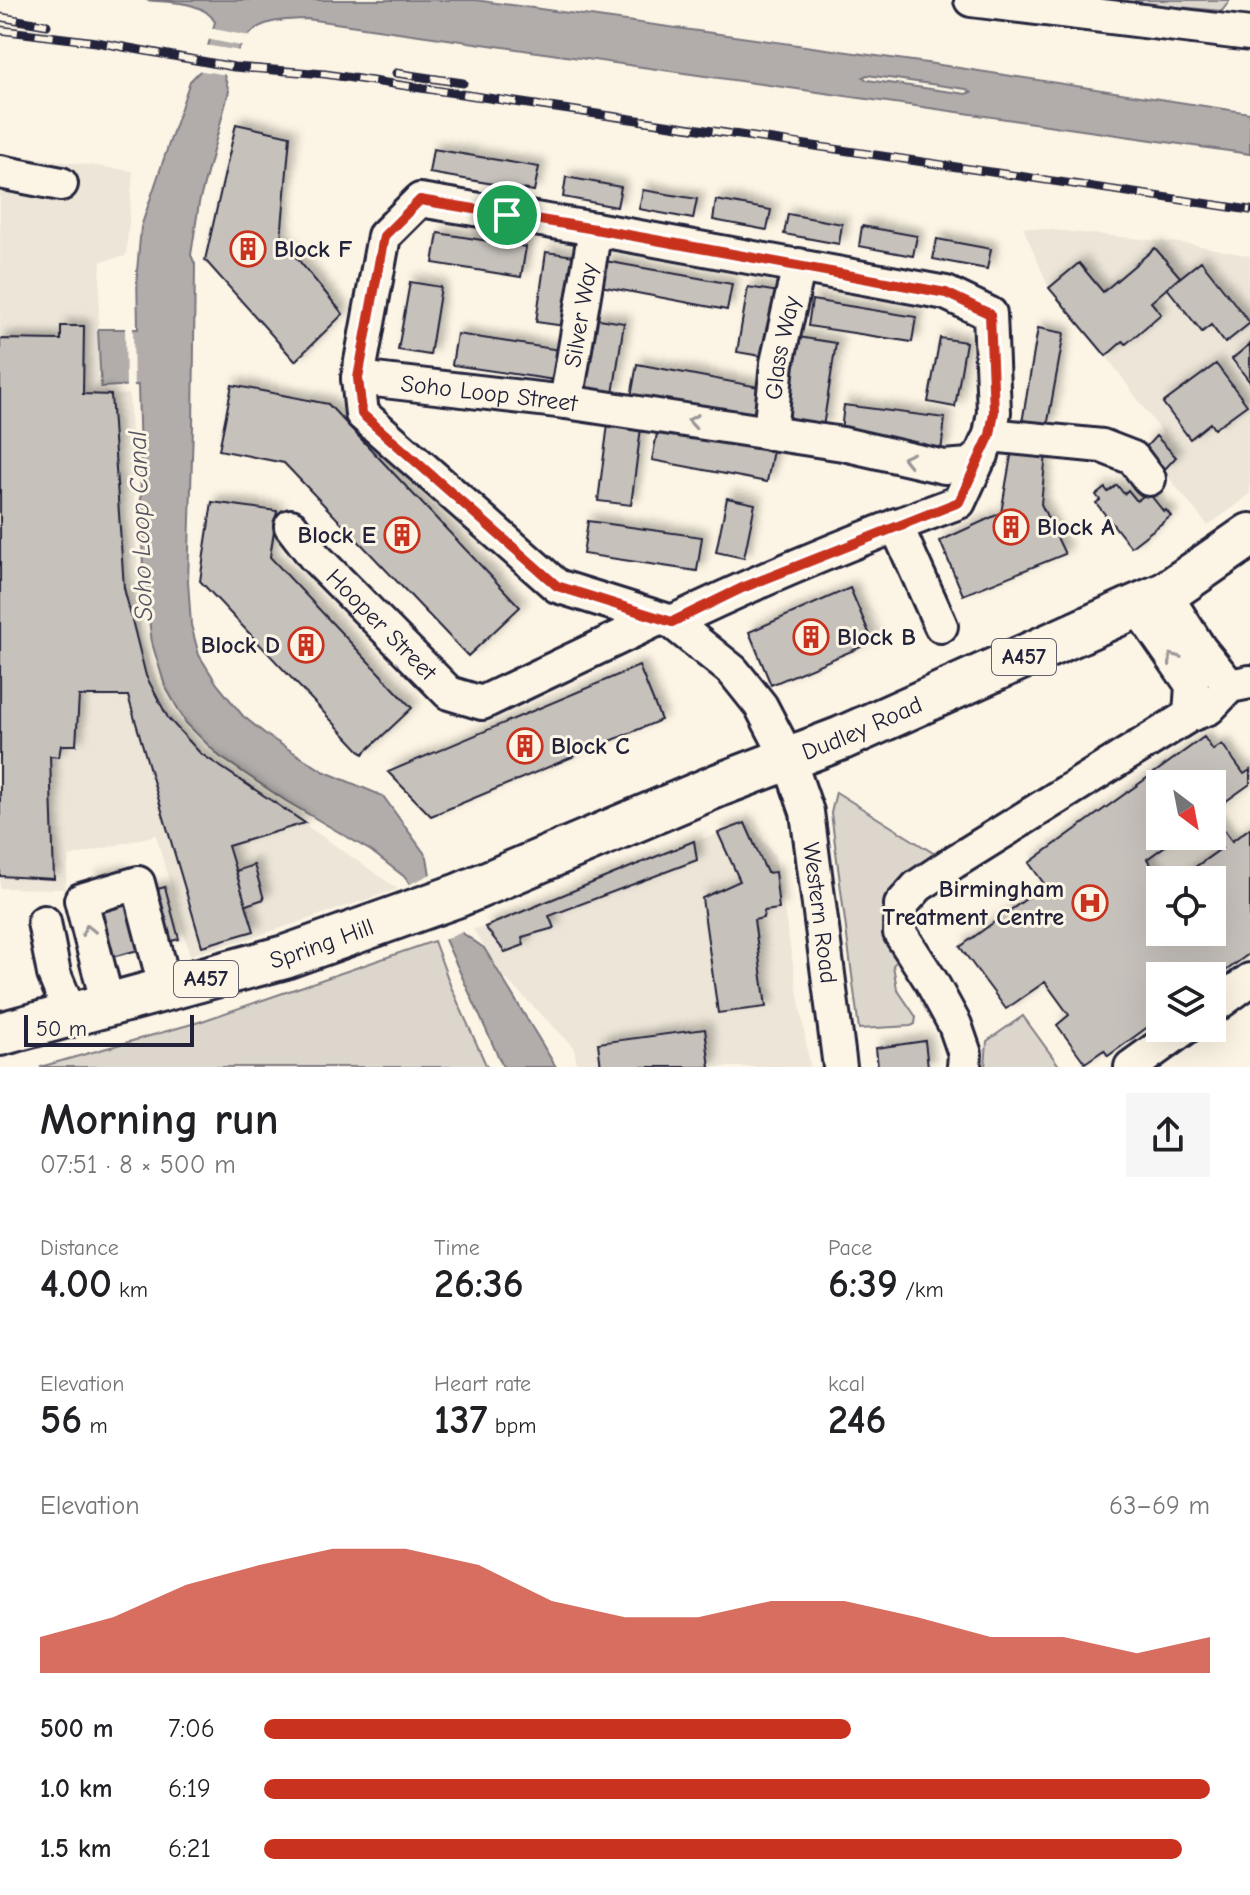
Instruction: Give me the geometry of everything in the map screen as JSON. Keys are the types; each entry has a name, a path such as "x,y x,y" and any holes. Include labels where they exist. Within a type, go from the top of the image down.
{"main road":[{"name":"Dudley Road","path":"409,914 719,785 789,760 1151,600 1250,535"},
{"name":"Spring Hill","path":"0,1034 285,957 409,914"}],"street":[{"path":"971,0 1122,10 1250,34"},
{"path":"0,172 61,184"},
{"name":"Hooper Street","path":"291,526 314,556 449,693 482,703 742,588 959,502 986,445 994,412 990,314 946,293 420,200 384,236 358,378"},
{"name":"Silver Way","path":"566,402 595,229"},
{"name":"Glass Way","path":"770,433 777,363 799,265"},
{"path":"358,378 362,414 557,586 665,621"},
{"name":"Soho Loop Street","path":"358,378 566,402 843,444 944,467 969,465 986,445"},
{"path":"986,445 1102,446 1133,458 1149,479"},
{"path":"896,525 941,626"},
{"path":"964,1067 965,1054 955,1025 900,933 901,905 918,886 954,862 1190,715 1209,708 1240,684 1151,600"},
{"path":"1151,600 1192,685 1190,715"},
{"name":"Western Road","path":"665,621 733,671 761,706 789,760 807,812 840,1067"},
{"path":"89,1010 81,900 138,883 166,990"},
{"path":"44,922 54,974 89,1010"},
{"path":"1226,998 1250,980"},
{"path":"1131,1067 1166,1042"}],"shaded area":[{"path":"146,0 475,0 934,64 1250,113 1250,154 307,19 264,25 255,29 241,45 223,72 229,91 199,203 191,255 195,264 188,581 191,625 199,655 243,716 268,736 323,771 383,796 427,857 430,875 461,932 484,948 556,1067 503,1067 444,937 406,878 371,851 286,801 219,756 186,723 165,686 152,643 143,571 138,385 101,387 98,329 138,329 137,271 141,227 190,81 201,70 215,22 210,15 194,6","holes":["867,75 971,92 966,94 863,77"]},
{"path":"1135,0 1230,0 1222,11 1135,3"},
{"path":"0,153 133,171 126,256 101,261 98,329 100,386 111,395 129,394 141,638 170,714 204,755 398,889 190,955 156,835 69,857 65,889 0,888"},
{"path":"1023,227 1190,244 1250,256 1250,344 1232,359 1250,381 1250,494 1208,526 1145,448 1162,433 1108,358 1049,288"},
{"path":"836,792 938,856 917,870 904,955 893,965 897,989 916,1017 915,1024 911,1026 859,1029 831,813"},
{"path":"750,825 775,855 810,1067 577,1067 574,1047 502,975 473,929 485,927 694,841"},
{"path":"1160,850 1219,850 1197,866 1152,866 1147,859"},
{"path":"434,941 487,1067 40,1067 199,1022"},
{"path":"1023,1016 1060,1067 985,1067 987,1041"}],"pier":[{"path":"209,28 249,36 248,43 246,47 206,39"},
{"path":"204,45 241,51 228,75 196,70"},
{"path":"125,325 133,325 134,389 126,389"},
{"path":"433,873 465,931 441,941 406,886"}],"building":[{"name":"Block F","path":"236,124 290,136 281,239 343,314 295,361 205,260"},
{"path":"433,149 539,167 534,191 429,173"},
{"path":"566,177 621,187 617,207 563,197"},
{"path":"643,190 697,199 693,219 639,209"},
{"path":"716,200 771,210 767,230 713,220"},
{"path":"788,214 842,224 839,244 784,234"},
{"path":"862,226 917,236 913,256 859,246"},
{"path":"438,233 526,247 521,277 433,263"},
{"path":"937,239 991,249 987,269 933,259"},
{"path":"1155,248 1180,277 1151,302 1161,314 1126,344 1123,341 1106,356 1049,288 1079,263 1103,292"},
{"path":"546,252 575,256 565,326 536,322"},
{"path":"605,261 732,284 727,310 600,286"},
{"path":"1201,261 1250,323 1225,343 1211,325 1202,332 1167,288"},
{"path":"410,282 441,287 430,355 398,350"},
{"path":"748,287 779,292 767,357 737,352"},
{"path":"812,300 916,317 912,342 808,326"},
{"path":"593,318 624,323 613,394 581,389"},
{"path":"61,326 84,326 83,394 111,395 124,588 146,676 168,718 200,753 305,823 228,846 254,931 202,946 128,696 79,696 76,745 61,745 59,757 50,756 54,879 0,876 0,339 61,340"},
{"path":"1038,328 1064,333 1047,427 1022,423"},
{"path":"457,334 560,350 555,380 452,365"},
{"path":"792,336 836,343 823,427 778,420"},
{"path":"940,338 966,342 955,407 928,402"},
{"path":"1250,344 1250,382 1232,359"},
{"path":"637,364 764,388 758,420 631,397"},
{"path":"1216,364 1247,405 1214,429 1210,423 1190,439 1163,403"},
{"name":"Block E","path":"232,385 328,404 520,607 468,656 284,463 219,450"},
{"path":"844,405 945,418 941,452 840,439"},
{"path":"608,424 641,428 631,505 598,501"},
{"path":"658,428 773,450 767,482 652,460"},
{"path":"1156,436 1176,457 1165,469 1145,448"},
{"name":"Block A","path":"1012,450 1046,453 1041,504 1065,554 963,595 940,541 1001,513"},
{"path":"1117,485 1124,494 1128,490 1137,501 1148,492 1171,516 1131,547 1096,503 1100,500 1096,495 1105,488 1108,492"},
{"path":"727,498 755,504 744,558 716,552"},
{"name":"Block D","path":"212,502 277,511 270,557 412,708 363,754 200,581"},
{"path":"588,521 702,537 697,571 583,554"},
{"name":"Block B","path":"850,588 873,642 771,685 749,632"},
{"name":"Block C","path":"639,666 661,720 431,816 388,772"},
{"name":"Birmingham Treatment Centre","path":"1204,737 1213,750 1222,744 1244,774 1250,770 1250,784 1226,801 1226,770 1158,770"},
{"name":"Birmingham Treatment Centre","path":"1146,779 1146,850 1160,850 1147,859 1152,866 1146,866 1146,946 1226,946 1226,866 1197,866 1219,850 1226,850 1226,833 1232,841 1250,828 1250,953 1226,971 1226,962 1146,962 1146,1028 1108,1056 1104,1050 1085,1063 1057,1025 1069,1015 1045,982 1006,1009 960,947 1045,885 1029,863"},
{"path":"745,823 767,873 775,872 779,909 764,911 763,918 754,920 766,1007 718,1013 702,898 740,881 718,833"},
{"path":"694,841 697,860 549,916 554,928 522,937 524,945 505,952 485,927"},
{"path":"254,865 264,899 246,905 236,871"},
{"path":"121,872 128,897 165,887 179,939 112,957 92,879"},
{"path":"705,1029 710,1067 601,1067 598,1043"},
{"path":"925,1041 928,1067 878,1067 876,1048"}],"railway":[{"path":"0,17 47,25"},
{"path":"0,30 96,42 234,67 325,74 1250,210"},
{"path":"396,73 463,83"}],"place":[{"name":"Block F","path":"248,249"},
{"name":"Block A","path":"1011,527"},
{"name":"Block E","path":"402,535"},
{"name":"Block B","path":"811,637"},
{"name":"Block D","path":"306,645"},
{"name":"Block C","path":"525,746"},
{"name":"Birmingham Treatment Centre","path":"1090,903"}],"route":[{"path":"420,200 507,215 946,293 990,314 994,412 990,435 959,502 742,588 672,622 557,586 362,414 358,378 384,236 420,200"}],"water label":[{"name":"Soho Loop Canal","path":"141,526"}]}
